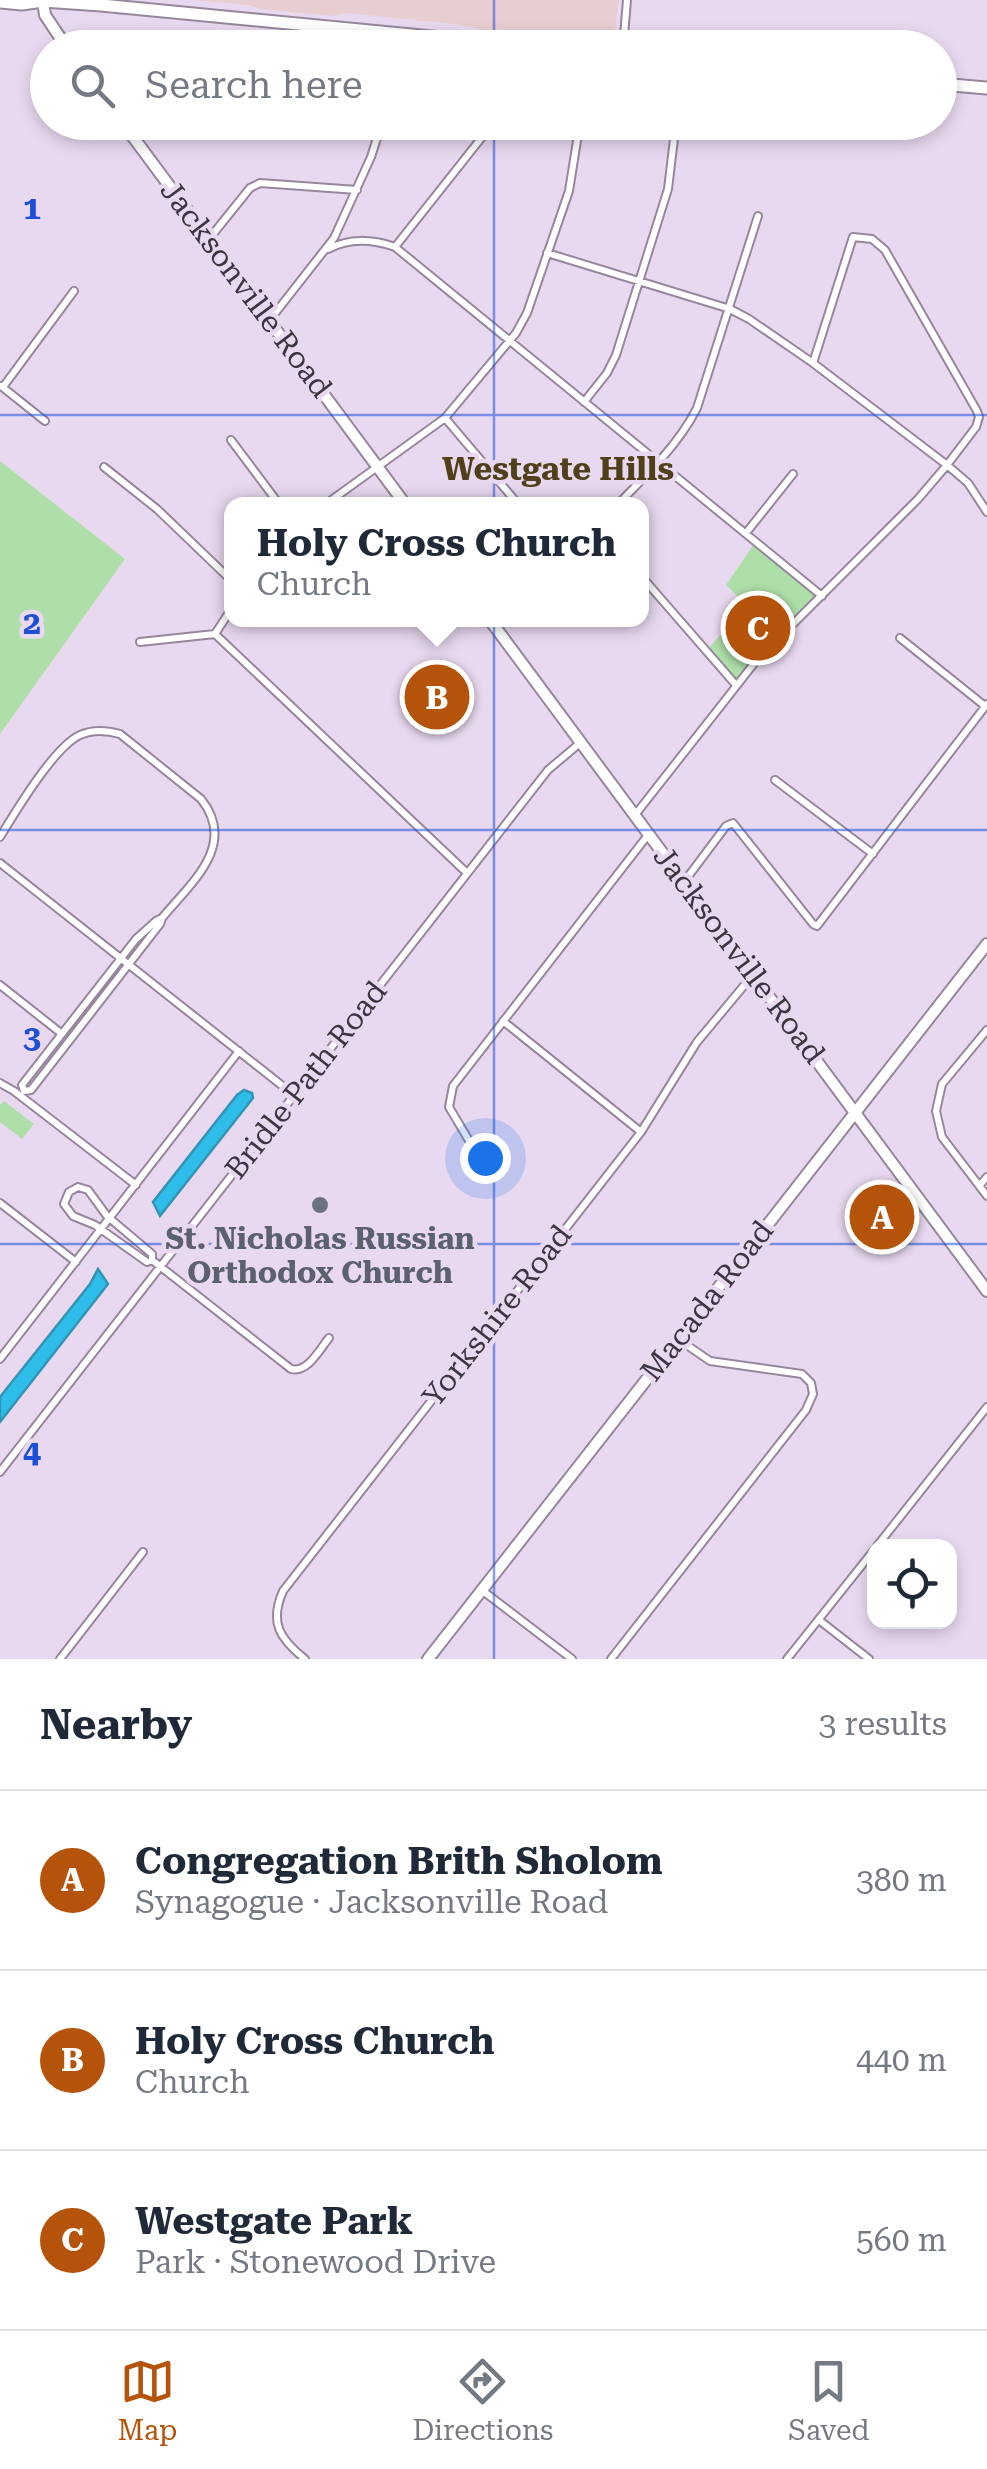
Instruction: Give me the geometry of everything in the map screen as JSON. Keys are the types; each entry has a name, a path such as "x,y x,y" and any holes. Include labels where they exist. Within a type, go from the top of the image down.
{"main road":[{"path":"0,2 22,4 42,0 301,30"},
{"path":"957,85 987,88"}],"street":[{"path":"42,0 45,15 55,30"},
{"path":"624,30 627,0"},
{"name":"Jacksonville Road","path":"135,140 400,497"},
{"path":"269,321 328,249 376,140"},
{"path":"395,247 480,140"},
{"path":"336,497 446,418 512,340 527,313 568,190 577,140"},
{"path":"584,402 616,355 668,189 674,140"},
{"path":"209,240 253,186 269,183 356,190"},
{"path":"624,497 698,408 758,216"},
{"path":"635,815 756,662 918,499 976,427 977,410 885,250 872,239 853,237 813,363"},
{"path":"328,249 356,240 395,247 822,596"},
{"path":"547,253 730,309 749,319 948,465 968,484 987,512"},
{"path":"45,421 2,386 74,291"},
{"path":"446,418 512,497"},
{"path":"231,440 274,497"},
{"path":"104,467 156,509 224,573"},
{"path":"746,533 793,474"},
{"path":"649,585 736,686"},
{"path":"215,634 224,620"},
{"name":"Jacksonville Road","path":"495,627 987,1291"},
{"path":"140,642 215,634 467,874"},
{"path":"684,882 726,826 733,824 817,926 986,705 900,638"},
{"path":"0,837 18,807 70,741 92,731 120,734 201,798 215,824 215,844 209,859 31,1090 22,1093"},
{"name":"Bridle Path Road","path":"0,1472 548,770 582,743"},
{"path":"775,780 873,854"},
{"path":"471,1144 449,1107 453,1086 649,834"},
{"path":"0,864 294,1096"},
{"path":"22,1093 22,1085 121,958 144,931 162,918"},
{"name":"Macada Road","path":"428,1659 987,944"},
{"name":"Yorkshire Road","path":"305,1659 285,1642 279,1629 277,1607 283,1591 641,1132 696,1042 754,975"},
{"path":"0,986 70,1040"},
{"path":"503,1021 641,1132"},
{"path":"987,1030 942,1084 936,1111 942,1137 987,1196"},
{"path":"0,1359 240,1052"},
{"path":"0,1083 22,1093 136,1185"},
{"path":"980,1185 987,1177"},
{"path":"78,1187 88,1190 110,1219 152,1254 152,1260 146,1262 102,1229 68,1212 64,1201 69,1192 78,1187"},
{"path":"0,1203 76,1262"},
{"path":"152,1260 294,1371 304,1368 329,1338"},
{"path":"611,1659 813,1398 810,1383 802,1374 713,1362 678,1339"},
{"path":"883,1539 987,1407"},
{"path":"60,1659 143,1552"},
{"path":"788,1659 867,1559"},
{"path":"482,1590 572,1659"},
{"path":"819,1620 869,1659"}],"shaded area":[{"path":"191,0 619,0 615,30 485,30"}],"green space":[{"path":"0,461 125,559 0,734"},
{"path":"756,541 822,596 736,686 706,651 747,605 726,585"},
{"path":"4,1101 34,1124 22,1139 0,1122 0,1105"}],"water":[{"path":"244,1090 252,1093 253,1098 160,1216 153,1202"},
{"path":"98,1269 108,1284 0,1422 0,1397"}],"place":[{"name":"Westgate Park","path":"758,628"},
{"name":"Holy Cross Church","path":"437,697"},
{"name":"St. Nicholas Russian Orthodox Church","path":"320,1205"},
{"name":"Congregation Brith Sholom","path":"882,1217"}],"district":[{"name":"Westgate Hills","path":"558,469"}]}
